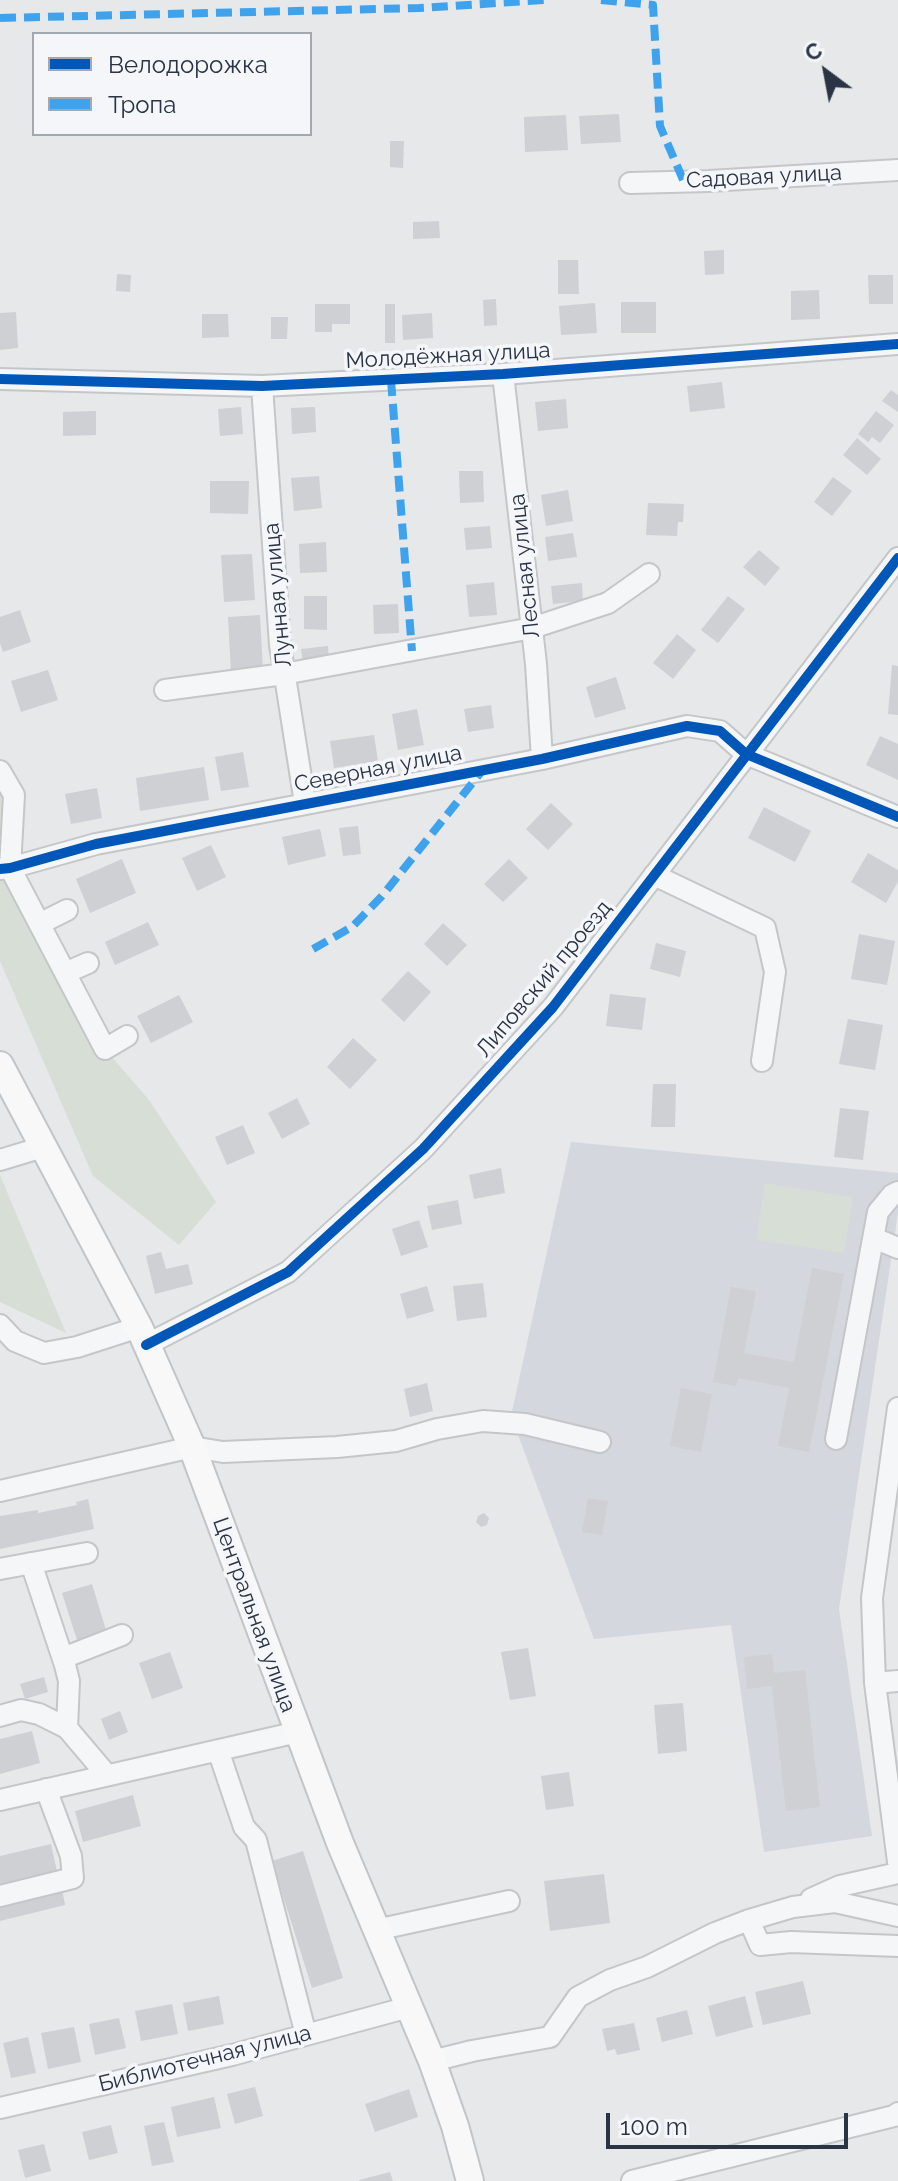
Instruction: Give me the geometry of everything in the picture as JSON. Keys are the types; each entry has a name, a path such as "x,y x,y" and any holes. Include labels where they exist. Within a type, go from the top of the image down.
{"main road":[{"name":"Центральная улица","path":"0,1065 143,1336 192,1447 340,1843 432,2061 470,2181"}],"street":[{"name":"Садовая улица","path":"630,183 898,170"},
{"name":"Молодёжная улица","path":"0,379 262,386 503,374 898,344"},
{"name":"Лесная улица","path":"503,374 532,628 542,759"},
{"name":"Лунная улица","path":"262,386 278,630 305,803"},
{"name":"Липовский проезд","path":"0,1325 15,1341 44,1353 143,1336 288,1272 423,1149 553,1007 898,558"},
{"path":"165,690 284,674 532,628 608,603 649,574"},
{"name":"Северная улица","path":"5,868 96,844 542,759 687,726 720,731 746,754 898,817"},
{"path":"0,771 14,795 5,868 41,923 105,1049 127,1036"},
{"path":"654,875 765,928 775,972 762,1061"},
{"path":"41,923 67,910"},
{"path":"65,973 88,963"},
{"path":"0,1160 43,1147"},
{"path":"836,1439 878,1212 898,1192"},
{"path":"874,1238 898,1248"},
{"path":"898,1408 872,1598 875,1683 898,1862"},
{"path":"0,1491 192,1447 223,1452 337,1447 396,1441 437,1429 483,1421 525,1424 600,1442"},
{"path":"0,1569 87,1553"},
{"path":"31,1563 69,1681 67,1728"},
{"path":"63,1658 122,1635"},
{"path":"875,1683 898,1681"},
{"path":"0,1716 21,1710 39,1714 67,1728 106,1774"},
{"path":"0,1800 298,1732"},
{"path":"218,1750 244,1827 256,1840 306,2035"},
{"path":"0,1896 73,1878 71,1856 46,1789"},
{"path":"432,2061 550,2037 578,1997 610,1980 647,1967 715,1933 793,1907 840,1886 898,1873"},
{"path":"376,1930 509,1901"},
{"path":"793,1907 835,1902 898,1916"},
{"path":"749,1920 760,1945 791,1942 898,1946"},
{"name":"Библиотечная улица","path":"0,2108 232,2055 409,2007"},
{"path":"632,2181 898,2113"}],"shaded area":[{"path":"0,772 14,795 10,868 105,1049 149,1100 216,1202 179,1245 93,1176 0,961"},
{"path":"571,1142 898,1173 898,1213 839,1609 872,1836 764,1852 731,1625 594,1639 511,1416"},
{"path":"0,1175 66,1333 0,1302"},
{"path":"765,1183 853,1197 844,1253 756,1240"}],"building":[{"path":"619,114 621,142 581,144 579,116"},
{"path":"566,115 568,150 525,152 524,117"},
{"path":"390,141 404,141 403,168 390,167"},
{"path":"439,221 440,238 413,239 413,222"},
{"path":"724,250 724,274 705,275 704,251"},
{"path":"558,260 578,260 579,294 558,294"},
{"path":"117,274 131,275 130,292 116,291"},
{"path":"868,275 893,275 893,304 869,304"},
{"path":"819,290 820,319 791,320 791,291"},
{"path":"496,299 497,325 484,326 483,300"},
{"path":"621,302 656,302 656,333 621,333"},
{"path":"595,303 597,333 561,335 559,306"},
{"path":"315,304 350,304 350,324 332,324 332,332 315,332"},
{"path":"385,304 395,304 395,343 385,343"},
{"path":"16,312 18,348 0,350 0,313"},
{"path":"432,313 433,338 403,340 402,315"},
{"path":"202,314 228,314 229,337 202,338"},
{"path":"271,317 288,317 287,339 271,339"},
{"path":"722,382 725,408 690,412 687,386"},
{"path":"891,390 898,395 898,412 882,401"},
{"path":"566,399 568,428 538,431 535,402"},
{"path":"241,407 243,434 220,436 218,409"},
{"path":"315,407 316,432 292,434 291,408"},
{"path":"96,411 96,435 63,436 63,412"},
{"path":"876,411 894,425 880,443 872,437 868,442 858,434"},
{"path":"857,438 881,459 867,475 843,455"},
{"path":"459,471 483,471 484,502 460,503"},
{"path":"319,476 322,508 294,511 291,478"},
{"path":"833,477 852,491 832,516 814,502"},
{"path":"210,481 249,481 248,514 210,513"},
{"path":"568,490 573,521 546,526 541,495"},
{"path":"648,503 684,504 683,522 678,522 677,536 646,535"},
{"path":"490,526 492,548 466,550 464,528"},
{"path":"573,533 577,557 548,561 545,537"},
{"path":"326,542 327,572 300,573 299,544"},
{"path":"759,550 780,568 765,586 743,567"},
{"path":"252,554 255,600 224,602 221,555"},
{"path":"494,582 497,615 469,617 466,585"},
{"path":"582,583 583,601 553,604 551,586"},
{"path":"304,596 327,596 327,630 304,629"},
{"path":"728,596 745,609 718,643 701,630"},
{"path":"398,604 399,633 374,634 373,605"},
{"path":"20,610 31,642 3,652 0,617"},
{"path":"260,615 263,671 231,673 228,617"},
{"path":"677,634 696,650 673,679 653,663"},
{"path":"328,646 329,660 303,663 301,649"},
{"path":"892,665 898,666 898,715 888,714"},
{"path":"48,670 58,700 21,712 11,681"},
{"path":"616,677 626,709 595,718 586,687"},
{"path":"491,705 494,728 468,732 464,709"},
{"path":"417,709 424,745 398,750 392,714"},
{"path":"374,735 378,761 334,768 330,741"},
{"path":"880,736 898,744 898,780 866,765"},
{"path":"243,752 249,787 221,791 215,757"},
{"path":"204,767 209,800 140,811 136,778"},
{"path":"97,788 102,818 71,824 65,794"},
{"path":"551,803 573,824 548,850 526,829"},
{"path":"764,807 811,831 795,862 748,838"},
{"path":"358,826 361,854 343,856 339,828"},
{"path":"320,829 326,856 288,865 282,837"},
{"path":"211,845 226,877 197,891 182,858"},
{"path":"868,853 898,870 898,882 886,903 851,882"},
{"path":"122,859 136,893 90,913 76,879"},
{"path":"509,859 528,878 503,902 484,884"},
{"path":"148,922 159,945 115,965 105,942"},
{"path":"443,923 467,945 447,966 424,944"},
{"path":"859,934 895,941 887,985 851,979"},
{"path":"656,943 686,951 680,977 650,969"},
{"path":"408,971 431,992 404,1022 381,1000"},
{"path":"610,994 646,998 642,1030 606,1026"},
{"path":"179,995 193,1022 151,1043 137,1016"},
{"path":"848,1019 883,1025 875,1070 839,1064"},
{"path":"353,1038 377,1060 350,1089 327,1067"},
{"path":"653,1084 676,1084 675,1127 651,1127"},
{"path":"297,1098 310,1124 282,1139 268,1113"},
{"path":"840,1108 869,1111 863,1160 834,1157"},
{"path":"243,1125 255,1153 227,1165 215,1137"},
{"path":"501,1168 505,1193 474,1199 469,1175"},
{"path":"458,1200 462,1224 432,1230 427,1206"},
{"path":"419,1220 428,1247 401,1256 392,1229"},
{"path":"161,1252 166,1269 188,1264 193,1284 155,1294 146,1256"},
{"path":"812,1268 844,1274 809,1452 778,1446 789,1388 738,1378 736,1386 713,1382 731,1287 756,1291 744,1353 794,1362"},
{"path":"483,1283 487,1317 457,1321 453,1286"},
{"path":"427,1286 434,1311 407,1319 400,1294"},
{"path":"427,1383 433,1411 410,1417 404,1389"},
{"path":"681,1388 712,1394 701,1452 670,1446"},
{"path":"588,1498 608,1501 602,1535 582,1532"},
{"path":"88,1499 94,1529 0,1549 0,1516 38,1510 38,1513 77,1505 76,1502"},
{"path":"484,1513 489,1518 487,1525 481,1527 476,1522 478,1516"},
{"path":"92,1584 106,1630 77,1640 62,1593"},
{"path":"528,1648 536,1696 510,1700 501,1652"},
{"path":"170,1652 183,1688 152,1699 139,1663"},
{"path":"772,1654 774,1673 805,1670 820,1807 786,1811 772,1686 747,1689 744,1657"},
{"path":"44,1677 48,1692 25,1699 20,1684"},
{"path":"683,1703 687,1751 658,1754 654,1705"},
{"path":"120,1711 128,1732 109,1740 101,1719"},
{"path":"32,1731 40,1763 0,1774 0,1739"},
{"path":"569,1772 574,1806 546,1810 541,1776"},
{"path":"133,1795 141,1826 83,1842 75,1811"},
{"path":"51,1844 58,1876 0,1889 0,1856"},
{"path":"303,1851 343,1978 312,1988 272,1861"},
{"path":"604,1874 610,1923 550,1931 544,1881"},
{"path":"62,1889 65,1905 0,1921 0,1904"},
{"path":"803,1981 811,2014 763,2025 755,1992"},
{"path":"219,1996 224,2024 188,2031 183,2003"},
{"path":"745,1996 753,2027 716,2037 708,2006"},
{"path":"172,2004 178,2034 141,2041 135,2011"},
{"path":"687,2010 693,2034 662,2042 656,2018"},
{"path":"119,2018 126,2048 95,2055 89,2024"},
{"path":"634,2023 640,2050 617,2055 615,2049 607,2051 602,2029"},
{"path":"74,2027 81,2062 48,2069 41,2033"},
{"path":"28,2037 36,2073 11,2078 3,2043"},
{"path":"255,2087 263,2116 235,2124 227,2094"},
{"path":"409,2089 418,2117 375,2132 365,2104"},
{"path":"214,2097 221,2128 177,2137 171,2107"},
{"path":"164,2122 174,2162 152,2166 144,2126"},
{"path":"111,2125 118,2153 89,2160 82,2132"},
{"path":"44,2144 51,2171 25,2178 18,2150"},
{"path":"390,2172 393,2181 359,2181 359,2180"}],"marked path":[{"path":"0,18 419,8 545,0"},
{"path":"601,0 653,5 660,126 684,182"},
{"path":"391,380 412,651"},
{"path":"313,949 352,927 382,896 482,771"}],"cycle path":[{"path":"0,379 262,386 503,374 898,344"},
{"path":"146,1345 288,1272 423,1149 553,1007 898,558"},
{"path":"0,869 96,844 542,759 687,726 720,731 746,754 898,817"}]}
